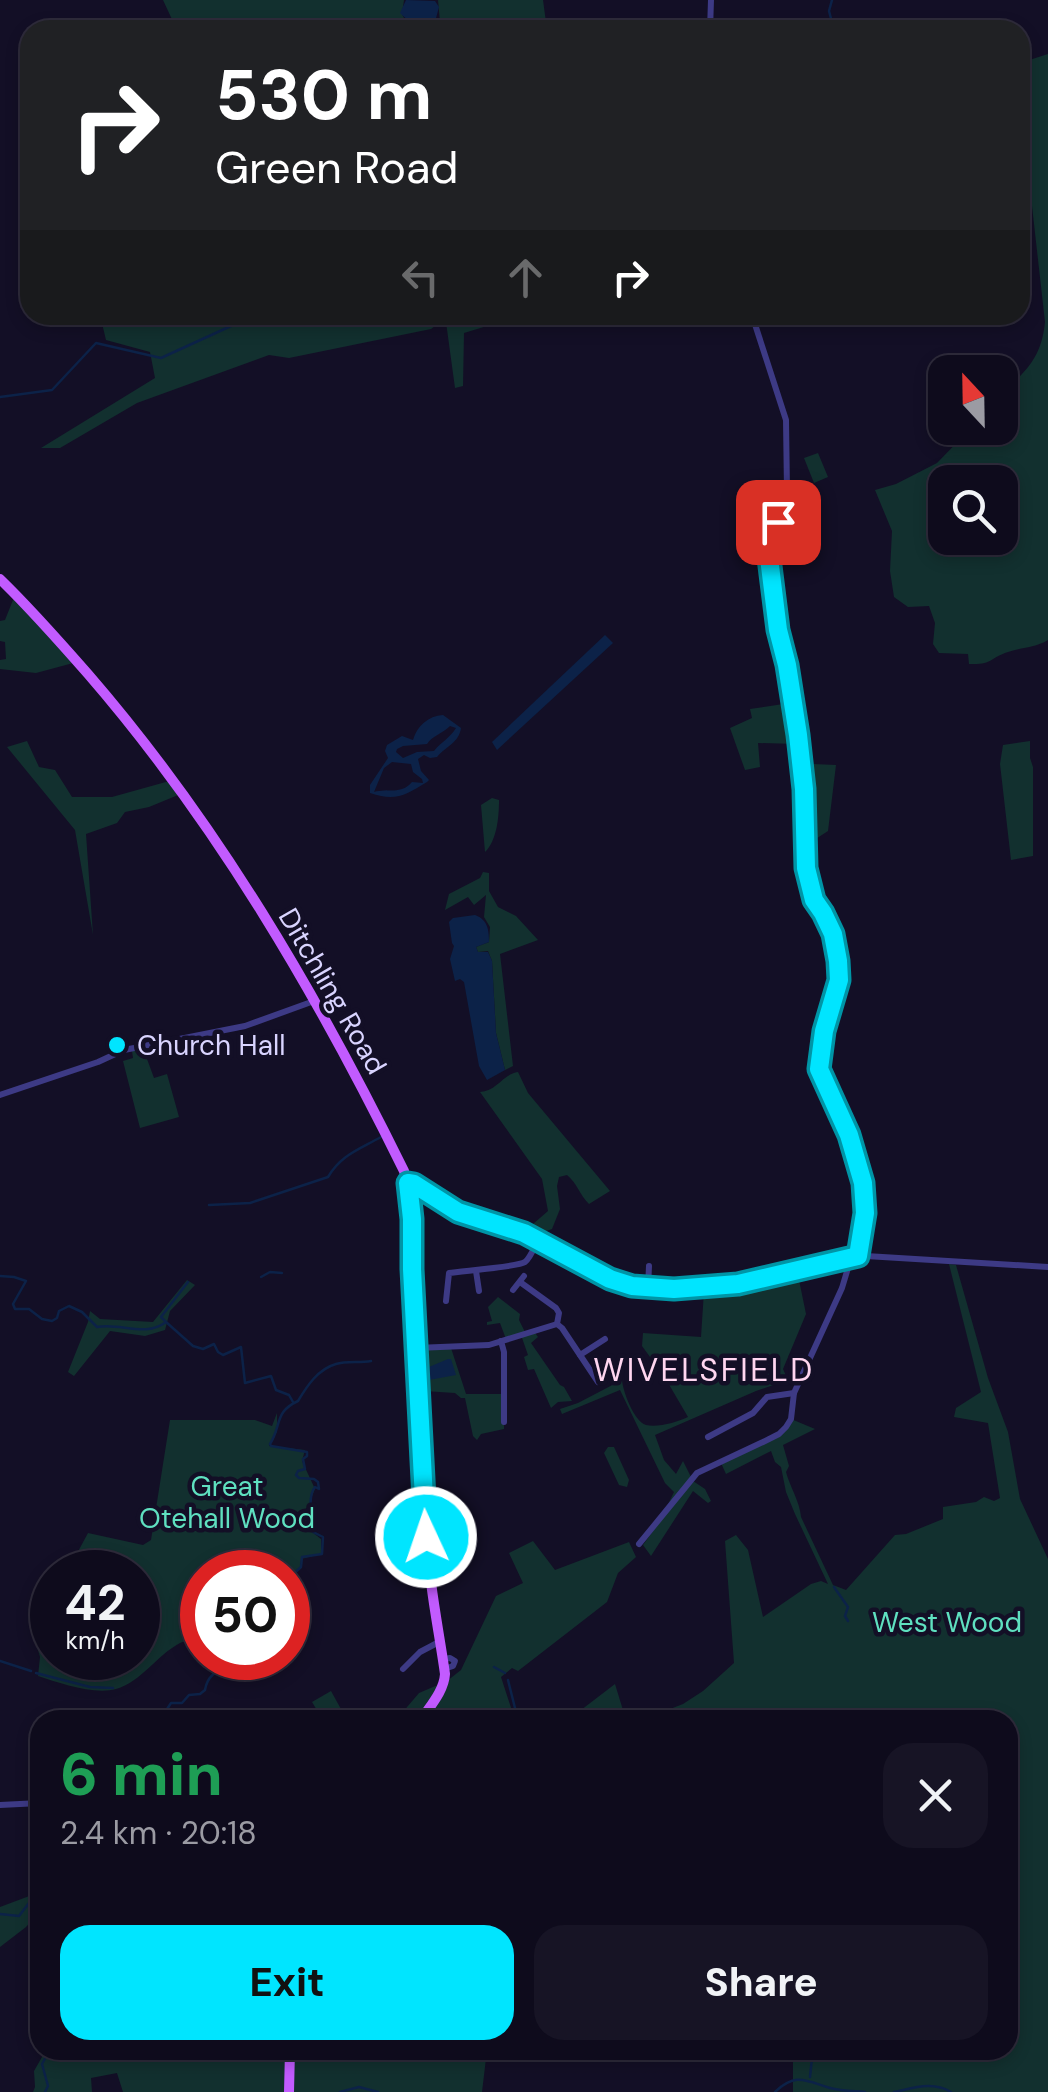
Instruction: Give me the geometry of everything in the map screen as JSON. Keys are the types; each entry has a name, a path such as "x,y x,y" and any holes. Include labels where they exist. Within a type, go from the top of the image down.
{"main road":[{"name":"Ditchling Road","path":"0,579 137,731 237,870 297,967 377,1116 408,1183 427,1546 444,1682 426,1710"},
{"path":"289,2092 290,2060"}],"street":[{"path":"639,1544 697,1472 779,1434 790,1419 794,1393 842,1288 865,1213 863,1183 849,1135 819,1066 824,1031 839,980 838,961 833,934 814,900 806,868 798,735 768,550 786,491 786,420 755,325"},
{"path":"0,1095 124,1050 245,1026 314,1001"},
{"path":"408,1183 458,1212 538,1240 610,1279 648,1288 703,1289 738,1284 854,1257 1048,1267"},
{"path":"446,1301 448,1273 517,1266 530,1256 538,1240"},
{"path":"648,1288 650,1266"},
{"path":"476,1271 479,1290"},
{"path":"513,1290 522,1279 556,1308 557,1324"},
{"path":"416,1348 489,1345 557,1324"},
{"path":"557,1324 599,1383"},
{"path":"580,1355 605,1339"},
{"path":"500,1341 504,1352 506,1417"},
{"path":"708,1437 754,1412 767,1397 794,1393"},
{"path":"405,1664 439,1642"},
{"path":"0,1805 30,1804"}],"green space":[{"path":"163,0 404,0 405,20 172,20"},
{"path":"438,0 543,0 546,20 440,20"},
{"path":"1048,54 1048,640 987,662 969,664 968,654 939,653 933,644 935,623 929,606 908,607 894,597 890,571 892,531 875,490 928,468 928,555 1018,555 1018,465 933,465 954,445 1018,445 1018,377 1030,364 1045,322 1030,188 1030,60"},
{"path":"102,325 436,325 289,358 269,355 137,403 60,448 41,448 155,378 150,352 106,340"},
{"path":"446,325 490,325 464,333 463,386 455,388"},
{"path":"818,453 828,477 814,483 804,458"},
{"path":"15,595 77,662 36,673 0,669 0,660 6,659 5,642 0,641 0,621 5,620"},
{"path":"769,621 778,622 800,689 813,764 836,765 828,831 805,845 797,744 758,743 760,767 745,770 730,728 752,718 750,709 790,703"},
{"path":"27,741 39,767 55,770 72,797 112,797 173,780 183,793 125,812 117,823 86,834 93,935 75,830 7,747"},
{"path":"1030,741 1033,856 1011,860 1000,764 1003,745"},
{"path":"492,798 499,800 498,821 485,852 481,805"},
{"path":"483,872 489,873 489,891 498,907 516,916 538,940 500,954 513,1066 505,1070 496,1033 492,961 488,951 478,952 476,947 489,942 490,927 484,917 486,895 474,905 468,897 445,910 449,894 480,878"},
{"path":"139,1050 154,1078 167,1074 179,1117 140,1128 123,1061 133,1058 132,1051"},
{"path":"518,1072 528,1093 610,1191 589,1204 567,1175 559,1177 560,1209 552,1229 541,1233 500,1218 533,1224 548,1211 542,1179 480,1092"},
{"name":"West Wood","path":"949,1264 956,1265 988,1378 1008,1432 1020,1499 1048,1559 1048,2092 793,2092 793,2060 1018,2060 1018,1710 668,1710 703,1691 734,1663 725,1541 736,1535 748,1550 763,1617 811,1584 828,1584 771,1451 726,1474 721,1463 779,1434 791,1419 815,1429 783,1445 789,1466 786,1472 801,1517 833,1585 846,1590 895,1535 943,1519 943,1507 984,1497 994,1501 1000,1498 988,1423 954,1417 956,1408 981,1392"},
{"path":"798,1275 806,1314 783,1369 787,1378 655,1435 664,1460 676,1474 683,1461 693,1481 705,1489 711,1501 708,1503 693,1491 651,1556 643,1545 674,1492 665,1483 620,1390 562,1414 560,1409 622,1380 633,1412 646,1425 688,1417 642,1346 643,1333 701,1337 704,1291"},
{"path":"187,1280 195,1285 170,1311 165,1330 145,1336 110,1331 74,1376 68,1372 90,1311 100,1319 153,1322"},
{"path":"498,1297 520,1314 525,1332 533,1330 538,1337 531,1343 572,1401 558,1402 551,1408 534,1369 528,1370 521,1335 506,1339 500,1323 487,1325 492,1321 488,1307"},
{"path":"421,1348 451,1348 466,1394 504,1394 504,1429 481,1434 477,1440 465,1398 455,1393 424,1391"},
{"name":"Great Otehall Wood","path":"277,1413 277,1432 269,1446 305,1450 302,1461 315,1489 310,1501 312,1532 321,1539 321,1554 310,1557 310,1550 180,1550 180,1643 160,1658 160,1550 79,1550 88,1533 143,1545 151,1540 170,1420 255,1420 272,1426"},
{"path":"608,1447 614,1447 629,1480 627,1487 619,1485 604,1453"},
{"path":"533,1541 555,1570 629,1542 636,1557 618,1573 607,1602 518,1671 512,1668 501,1677 512,1710 405,1710 419,1693 461,1670 496,1596 523,1583 509,1553"},
{"name":"Great Otehall Wood","path":"50,1680 134,1680 107,1690"},
{"path":"615,1684 623,1710 581,1710"},
{"path":"331,1691 341,1710 317,1710 312,1702"},
{"path":"30,1896 30,1922 0,1947 0,1907"},
{"path":"40,2060 486,2060 482,2092 123,2092 117,2073 91,2078 92,2092 33,2092 34,2071"}],"water":[{"path":"406,0 435,1 439,7 436,20 408,20 400,13"},
{"path":"605,635 613,643 497,750 492,742"},
{"path":"443,715 461,728 460,733 437,757 424,755 418,759 429,780 400,796 370,793 370,785 388,758 387,745 402,736 413,740 424,723","holes":["450,726 456,728 434,751 403,758 396,752 403,746 427,744","392,762 411,764 423,783 374,792 384,768"]},
{"path":"475,915 488,930 489,942 476,947 478,952 488,952 492,961 496,1033 505,1070 487,1080 479,1066 464,982 455,981 450,959 454,946 449,922"},
{"path":"448,1359 456,1375 429,1380 429,1367"}],"waterway":[{"path":"831,20 832,0"},
{"path":"0,397 52,390 96,343 161,358 233,325"},
{"path":"209,1205 250,1203 328,1177 344,1158 381,1137"},
{"path":"261,1277 270,1272 282,1273"},
{"path":"0,1276 26,1281 13,1304 15,1309 29,1309 42,1319 52,1321 69,1306 97,1327 150,1329 166,1322 193,1346 203,1349 214,1344 223,1355 241,1347 245,1383 271,1376 276,1390 289,1395 293,1402"},
{"path":"166,1322 161,1317 188,1282"},
{"path":"310,1556 322,1554 323,1537 313,1532 311,1508 311,1496 315,1487 319,1489 318,1482 296,1475 305,1469 303,1459 307,1452 270,1444 282,1414 298,1401 318,1374 336,1364 371,1361"},
{"path":"834,1587 848,1607 848,1621"},
{"path":"0,1661 30,1671"},
{"path":"494,1667 505,1673"},
{"path":"63,1680 113,1688"},
{"path":"166,1710 171,1703 182,1703 189,1695 200,1694 209,1680"},
{"path":"508,1680 516,1710"},
{"path":"0,1914 19,1916 30,1902"},
{"path":"44,2060 48,2086 45,2092"},
{"path":"810,2077 812,2060"},
{"path":"775,2092 795,2080 865,2092"},
{"path":"894,2092 930,2086 951,2092"},
{"path":"340,2092 359,2087 378,2092"}],"place":[{"name":"Church Hall","path":"117,1045"}],"district":[{"name":"WIVELSFIELD","path":"704,1370"}],"route":[{"path":"426,1537 408,1183 458,1212 524,1233 610,1279 632,1286 703,1289 749,1283 858,1256 865,1213 863,1183 849,1135 819,1069 824,1031 839,980 838,961 833,934 814,900 806,868 798,735 768,550 778,522"}]}
